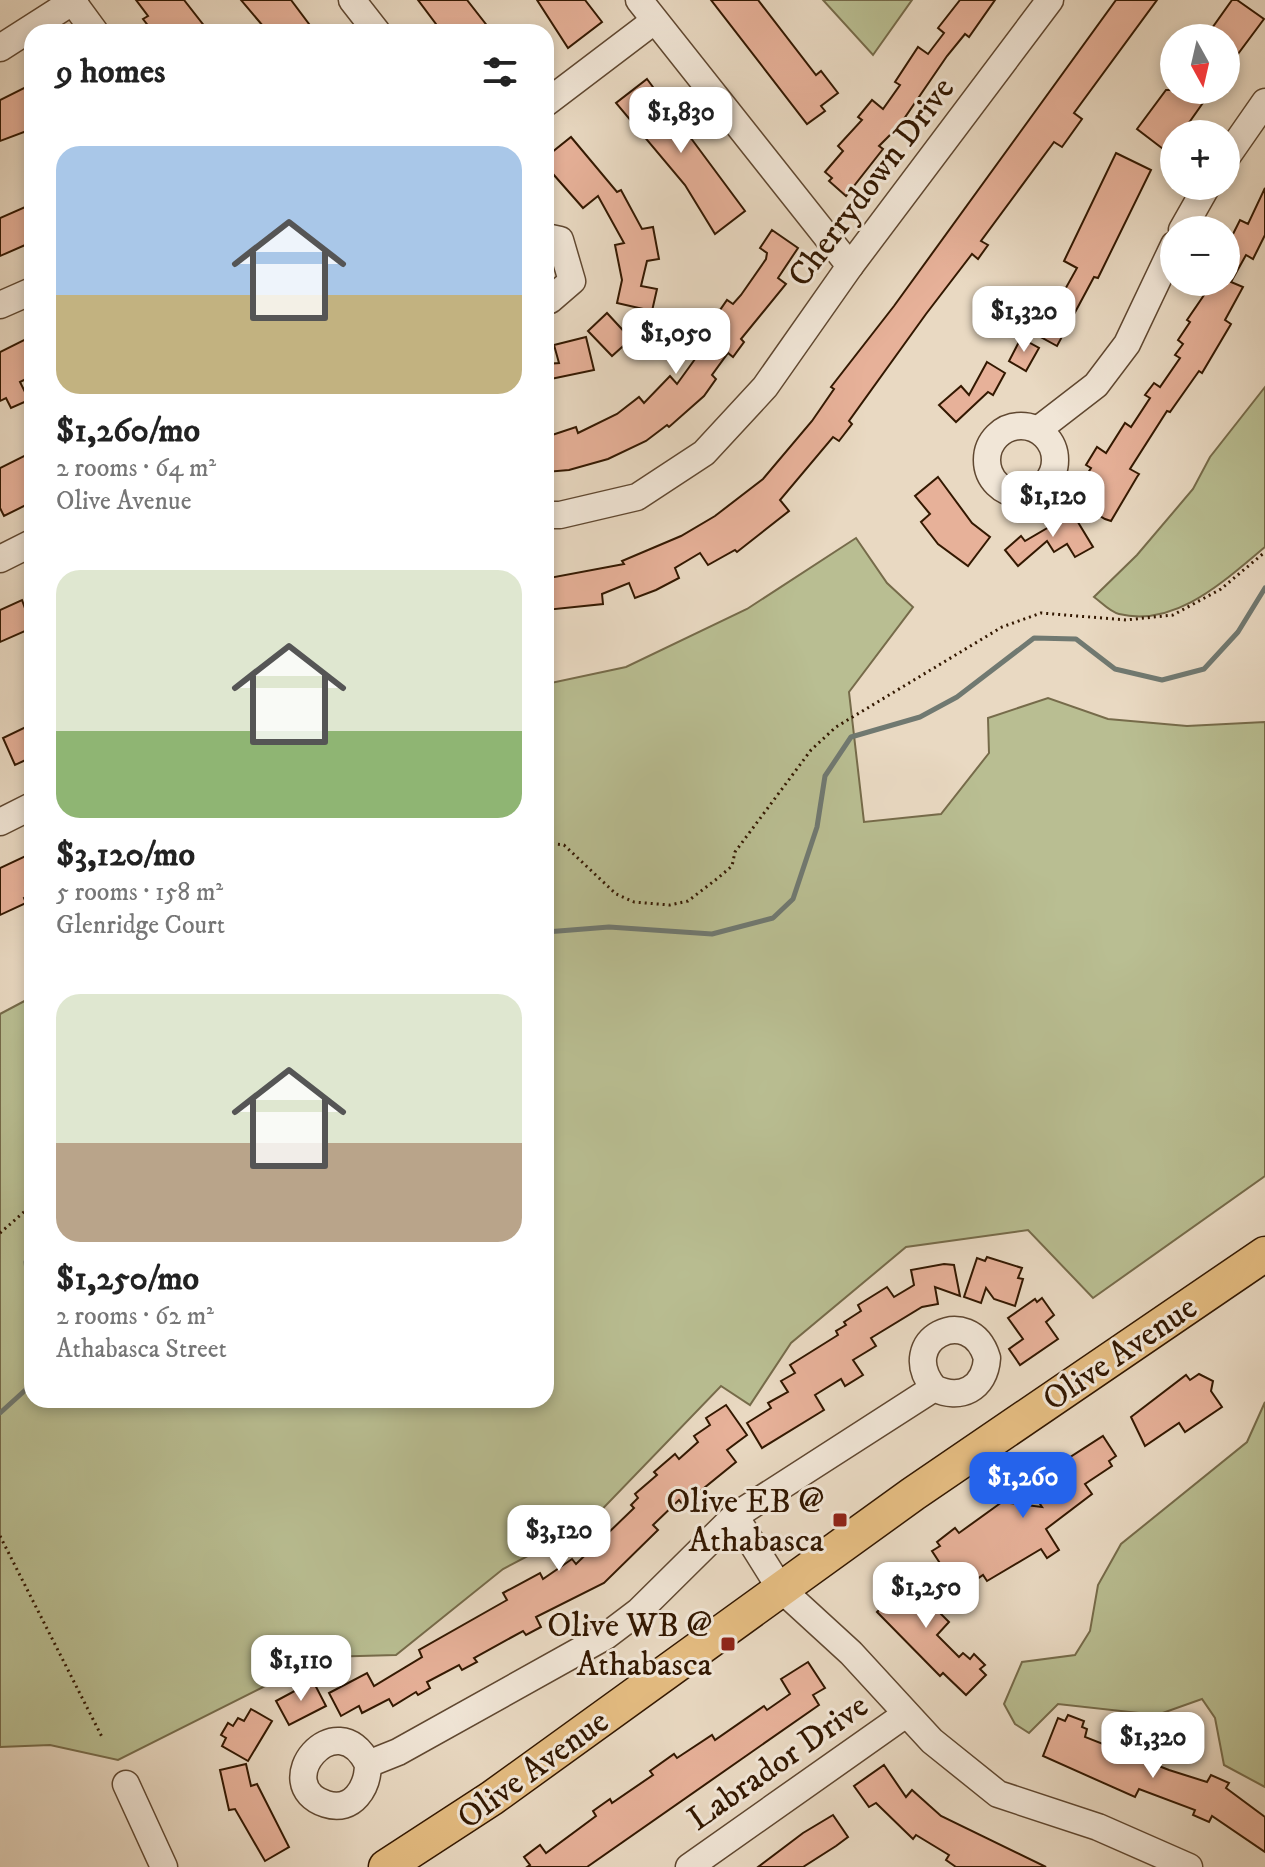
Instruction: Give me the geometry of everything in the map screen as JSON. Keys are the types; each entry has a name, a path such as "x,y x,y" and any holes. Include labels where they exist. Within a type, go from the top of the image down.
{"main road":[{"name":"Olive Avenue","path":"386,1867 492,1798 780,1588 1265,1254"}],"street":[{"path":"352,0 371,24"},
{"name":"Cherrydown Drive","path":"554,515 637,497 704,453 765,387 850,266 1050,0"},
{"path":"38,24 74,1 90,24"},
{"path":"554,96 647,10 850,266"},
{"path":"0,48 24,33"},
{"path":"1240,138 1265,102"},
{"path":"554,239 560,240 572,281 554,297"},
{"path":"1039,429 1096,385 1119,354 1160,273"},
{"path":"0,305 24,294"},
{"path":"0,559 24,547"},
{"path":"0,822 24,810"},
{"path":"368,1764 398,1752 606,1636 639,1611 735,1516 934,1388"},
{"path":"735,1516 780,1588 851,1653 932,1741 998,1794 1098,1827 1189,1867"},
{"name":"Labrador Drive","path":"689,1867 906,1714"},
{"path":"126,1784 164,1867"}],"path":[{"path":"554,844 564,845 616,894 634,902 670,905 688,901 732,866 735,852 811,750 836,727 872,705 1002,627 1041,613 1126,620 1173,615 1221,589 1265,552"},
{"path":"0,1233 24,1212"},
{"path":"0,1536 102,1737"}],"green space":[{"path":"823,0 912,0 873,55"},
{"path":"1265,387 1265,547 1216,586 1180,608 1140,616 1119,614 1109,609 1094,597 1137,555 1193,489 1210,457"},
{"path":"856,538 887,583 913,607 849,692 864,822 941,814 989,753 988,718 1048,698 1108,719 1187,726 1265,722 1265,1176 1093,1298 1028,1230 906,1247 791,1343 750,1405 721,1386 587,1525 503,1569 396,1655 323,1657 118,1760 50,1745 0,1747 0,1014 24,1001 24,1408 554,1408 554,682 626,667 747,609"},
{"path":"1265,1402 1265,1787 1224,1765 1215,1718 1202,1699 1157,1715 1058,1704 1029,1733 1015,1724 1004,1704 1022,1662 1075,1655 1090,1631 1098,1585 1121,1544 1247,1442"}],"building":[{"path":"136,0 184,0 203,24 147,24 143,19 148,16"},
{"path":"241,0 291,0 309,24 261,24"},
{"path":"418,0 467,0 486,24 436,24"},
{"path":"537,0 585,0 602,22 568,48"},
{"path":"711,0 758,0 816,75 821,71 838,93 821,106 825,111 807,124"},
{"path":"960,0 995,0 969,37 965,34 947,56 899,126 879,146 883,149 846,196 829,181 832,178 825,172 843,151 838,146 862,120 858,117 872,100 883,109 900,85 895,82 918,47 928,54 944,33 938,28"},
{"path":"1116,0 1157,0 1074,113 1082,119 1062,147 1054,142 981,241 988,245 978,259 972,254 926,314 849,421 852,424 839,441 833,437 780,500 789,511 737,552 735,550 708,565 700,553 675,568 679,578 656,590 635,598 629,583 602,594 603,604 554,609 554,577 624,564 622,561 681,536 715,516 763,479 812,421 834,389 831,387 894,306"},
{"path":"1232,0 1237,0 1264,19 1240,51 1240,24 1215,24"},
{"path":"647,79 745,211 715,234 685,185 616,103"},
{"path":"24,88 24,132 0,141 0,100"},
{"path":"1160,98 1160,104 1202,104 1191,120 1160,120 1160,147 1137,129"},
{"path":"571,137 617,192 621,190 642,229 653,227 659,259 647,261 641,286 657,289 652,311 617,303 622,280 615,245 624,243 598,196 583,208 554,175 554,151"},
{"path":"1116,153 1151,170 1098,278 1094,277 1057,346 1039,336 1077,268 1064,261"},
{"path":"1265,188 1265,235 1253,259 1246,255 1240,266 1240,220 1248,224"},
{"path":"24,208 24,246 0,256 0,218"},
{"path":"772,230 798,248 778,278 786,284 741,339 744,342 733,357 728,353 712,375 716,379 704,396 669,427 667,425 646,441 608,459 554,471 554,434 576,427 578,433 617,414 639,397 644,403 670,376 677,384 703,348 699,345 727,300 733,304 766,259 767,253 760,248"},
{"path":"1203,296 1238,296 1225,320 1231,324 1202,373 1199,371 1170,412 1167,411 1130,469 1139,474 1111,521 1105,519 1077,502 1085,490 1079,487 1091,468 1086,465 1097,447 1106,453 1125,423 1131,427 1150,398 1145,395 1154,383 1160,387 1180,358 1175,355 1183,344 1178,340 1190,322 1187,320"},
{"path":"607,313 631,339 612,356 588,331"},
{"path":"586,337 594,370 554,378 554,363 559,363 554,345"},
{"path":"1021,338 1039,348 1026,371 1009,361"},
{"path":"24,340 24,380 20,382 24,402 11,408 6,398 0,401 0,352"},
{"path":"987,362 1005,373 993,395 988,392 956,422 939,405 961,386 969,395"},
{"path":"24,456 24,506 4,516 0,508 0,468"},
{"path":"938,477 972,523 990,537 968,566 938,544 921,522 930,514 915,496"},
{"path":"1070,509 1093,547 1075,557 1067,544 1054,552 1047,541 1018,566 1005,550 1021,536 1025,541 1054,524 1052,519"},
{"path":"22,600 24,632 0,642 0,610"},
{"path":"24,728 24,761 15,765 3,738"},
{"path":"24,857 24,904 0,915 0,868"},
{"path":"987,1257 1022,1268 1018,1278 1023,1279 1015,1306 994,1299 986,1288 981,1303 964,1297 977,1258 985,1261"},
{"path":"954,1265 960,1296 935,1287 938,1304 922,1307 871,1338 876,1346 853,1360 863,1375 845,1386 841,1379 815,1395 824,1410 762,1448 747,1423 771,1408 768,1403 788,1392 781,1381 795,1373 790,1365 838,1335 836,1331 846,1325 844,1322 861,1311 858,1305 887,1287 894,1297 914,1285 911,1270"},
{"path":"1042,1298 1054,1315 1046,1322 1058,1339 1020,1365 1009,1349 1023,1339 1008,1318 1035,1299 1037,1302"},
{"path":"1199,1374 1213,1381 1211,1391 1222,1407 1185,1432 1179,1423 1145,1446 1131,1417 1186,1375 1190,1380"},
{"path":"726,1405 747,1435 727,1450 736,1462 683,1505 679,1500 653,1525 658,1530 604,1583 536,1617 541,1627 526,1635 523,1631 474,1658 477,1662 462,1670 459,1665 427,1682 430,1688 418,1695 416,1692 393,1706 389,1699 362,1713 359,1706 341,1716 329,1693 367,1673 374,1686 422,1657 419,1650 507,1600 503,1593 540,1573 543,1579 572,1559 576,1564 634,1508 631,1505 638,1498 635,1494 657,1475 654,1472 675,1454 679,1459 698,1442 694,1436 710,1425 706,1418"},
{"path":"1103,1436 1116,1456 1109,1461 1112,1466 1085,1484 1092,1494 1046,1529 1059,1550 1047,1558 1041,1549 987,1581 983,1575 967,1586 953,1566 945,1571 932,1551 940,1546 937,1542 955,1528 959,1533 1002,1502 1042,1507 1032,1492 1057,1475 1050,1465 1065,1455 1067,1459"},
{"path":"903,1564 925,1586 919,1592 949,1622 937,1635 959,1657 963,1653 970,1659 974,1654 985,1665 980,1669 986,1675 966,1695 943,1673 940,1676 877,1612 886,1603 876,1593"},
{"path":"808,1662 825,1688 813,1695 819,1705 587,1867 527,1867 530,1865 524,1857 540,1845 546,1853 596,1816 593,1811 610,1799 612,1803 653,1775 650,1771 674,1754 677,1758 712,1735 715,1740 764,1706 767,1710 790,1694 781,1679"},
{"path":"313,1681 326,1706 289,1725 276,1701"},
{"path":"251,1709 272,1721 248,1761 222,1746 226,1738 221,1735 228,1723 233,1726 238,1718 244,1721"},
{"path":"1068,1715 1084,1721 1082,1727 1087,1729 1085,1737 1169,1770 1207,1782 1211,1775 1229,1783 1226,1788 1265,1817 1265,1852 1212,1816 1209,1822 1193,1815 1195,1810 1139,1789 1135,1797 1043,1756 1058,1718 1065,1721"},
{"path":"246,1764 251,1786 257,1784 289,1847 265,1861 235,1809 229,1810 220,1770"},
{"path":"884,1765 906,1797 912,1790 941,1816 1046,1867 956,1867 946,1860 949,1855 916,1835 913,1839 876,1803 869,1807 854,1786"},
{"path":"833,1815 848,1837 836,1846 803,1867 758,1867 803,1833"}],"waterway":[{"path":"554,931 609,927 712,934 773,918 793,899 817,827 825,776 851,737 920,717 957,697 1034,638 1076,639 1115,669 1162,680 1204,669 1238,632 1265,588"},
{"path":"0,1413 24,1391"}],"place":[{"name":"Olive EB @ Athabasca","path":"840,1520"},
{"name":"Olive WB @ Athabasca","path":"728,1644"}]}
